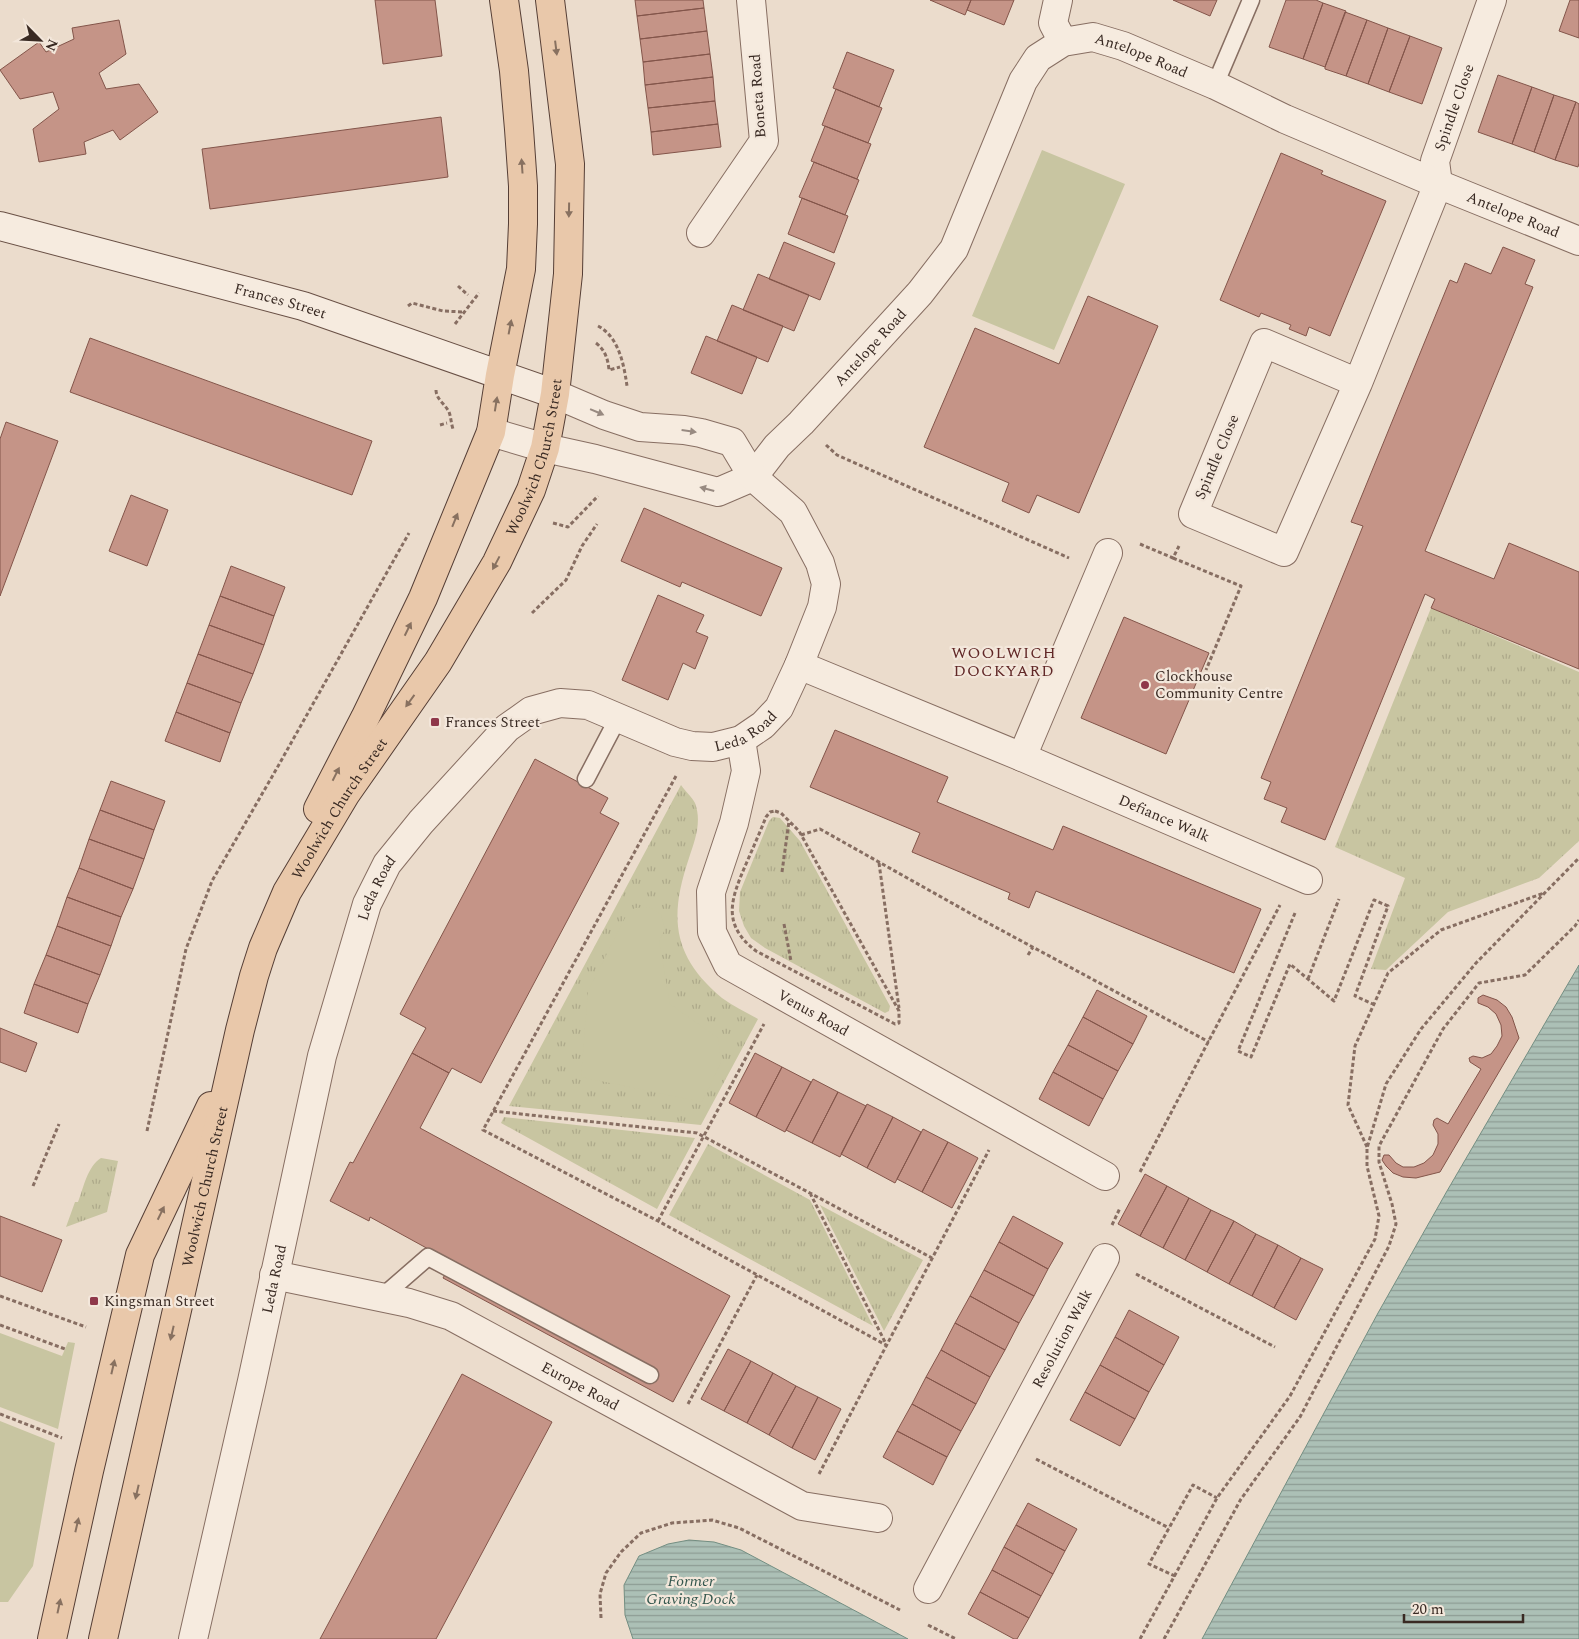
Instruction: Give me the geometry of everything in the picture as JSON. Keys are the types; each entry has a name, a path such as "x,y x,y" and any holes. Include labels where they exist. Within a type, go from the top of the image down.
{"main road":[{"name":"Woolwich Church Street","path":"52,1639 140,1255 210,1109 242,972 275,890 365,718 424,598 491,432 521,269 523,224 523,186 514,71 504,0"},
{"name":"Woolwich Church Street","path":"103,1639 240,1030 263,948 287,892 340,803 438,662 497,562 531,490 545,448 555,394 568,274 570,164 550,0"}],"street":[{"name":"Boneta Road","path":"702,233 764,141 751,0"},
{"path":"1058,0 1053,23 1063,42"},
{"name":"Spindle Close","path":"1358,383 1264,343 1193,514 1284,552 1358,383 1438,184 1435,161 1492,0"},
{"name":"Antelope Road","path":"753,477 777,446 920,293 954,250 1023,81 1038,58 1063,42 1094,37 1123,46 1215,84 1285,119 1579,241"},
{"name":"Frances Street","path":"1,231 303,306 555,394"},
{"name":"Leda Road","path":"193,1639 252,1381 322,1056 367,904 387,864 421,822 507,728 531,711 560,703 588,705 675,742 692,746 713,747 741,740 763,725 779,708 822,608 826,584 820,564 794,512 753,477 732,442 684,430 640,427 604,415 555,394"},
{"path":"491,432 545,448 718,492 753,477"},
{"path":"1022,757 1104,562"},
{"name":"Defiance Walk","path":"799,665 1022,757 1302,877"},
{"name":"Venus Road","path":"741,740 746,771 734,823 711,892 712,932 728,965 780,996 1104,1176"},
{"name":"Resolution Walk","path":"928,1589 1105,1258"},
{"name":"Europe Road","path":"274,1275 409,1303 451,1316 802,1506 878,1518"}],"lane":[{"path":"1215,84 1251,0"},
{"path":"586,779 618,718"},
{"path":"382,1297 428,1257 650,1375"}],"path":[{"path":"458,286 468,295"},
{"path":"596,325 609,335 617,346 628,392 640,427"},
{"path":"593,341 599,345 607,358 609,370 620,367"},
{"path":"436,389 440,401 448,411 453,429 452,436"},
{"path":"800,423 837,455 1104,562 1116,533 1241,586 1206,670"},
{"path":"440,426 446,424"},
{"path":"548,522 568,527 627,468"},
{"path":"1173,558 1193,514"},
{"path":"532,613 566,580 582,546 597,524"},
{"path":"147,1131 186,949 212,881 414,525"},
{"path":"692,746 483,1130 658,1221 886,1345"},
{"path":"879,862 899,1011 899,1023 894,1024 756,951 744,942 736,929 732,912 734,892 766,816 770,812 781,813 801,835 899,1011"},
{"path":"782,872 789,821"},
{"path":"801,835 820,829 1208,1042"},
{"path":"1140,1639 1217,1498 1290,1396 1376,1239 1379,1216 1367,1166 1367,1148 1386,1084 1421,1028 1476,963 1579,858"},
{"path":"1302,877 1238,1051 1251,1056 1290,964 1334,1001 1374,900 1388,906 1355,996 1374,1004"},
{"path":"1140,1172 1208,1042 1302,877"},
{"path":"1367,1148 1348,1105 1355,1046 1388,973 1440,930 1547,892"},
{"path":"1308,979 1335,909"},
{"path":"1164,1639 1241,1499 1300,1416 1389,1246 1396,1224 1379,1162 1379,1146 1443,1029 1479,983 1524,975 1579,920"},
{"path":"784,924 793,972"},
{"path":"1028,955 1033,947"},
{"path":"658,1221 780,996"},
{"path":"493,1111 697,1133 932,1258"},
{"path":"802,1506 1004,1120"},
{"path":"33,1186 59,1124"},
{"path":"810,1193 886,1345"},
{"path":"1122,1205 1097,1253 1275,1347"},
{"path":"672,1435 757,1275"},
{"path":"0,1296 90,1329"},
{"path":"0,1325 65,1349"},
{"path":"0,1414 67,1440"},
{"path":"1006,1444 1169,1528"},
{"path":"1175,1576 1149,1564 1193,1485 1217,1498"},
{"path":"601,1618 600,1594 606,1573 621,1552 641,1533 672,1523 712,1520 739,1528 904,1612"},
{"path":"921,1621 956,1639"}],"green space":[{"path":"1042,150 1125,184 1054,350 972,316"},
{"path":"1431,608 1579,672 1579,841 1539,878 1448,912 1386,970 1371,969 1405,878 1335,847"},
{"path":"681,785 695,803 698,817 695,838 683,879 677,917 684,951 693,967 705,982 722,998 758,1019 701,1125 509,1106"},
{"path":"773,817 780,818 800,841 890,1006 889,1011 885,1013 765,948 751,938 744,926 739,911 740,892 769,821"},
{"path":"650,907 661,915 665,929 659,942 670,1004 718,1038 721,1062 702,1102 581,1077 588,991 625,918 635,908"},
{"path":"504,1117 695,1138 657,1209 501,1123"},
{"path":"708,1144 810,1200 873,1326 669,1215"},
{"path":"101,1158 118,1161 107,1212 66,1227 89,1172"},
{"path":"820,1205 923,1260 884,1331"},
{"path":"0,1333 62,1356 68,1342 75,1343 58,1429 0,1407"},
{"path":"0,1421 55,1443 33,1566 8,1602 0,1602"}],"water":[{"path":"1579,965 1579,1639 1202,1639 1378,1313"},
{"name":"Former Graving Dock","path":"689,1540 714,1542 741,1550 908,1639 633,1639 625,1615 624,1585 639,1556 668,1544"}],"building":[{"path":"375,0 435,0 442,56 383,64"},
{"path":"635,0 703,0 704,8 637,16"},
{"path":"930,0 971,0 965,15"},
{"path":"971,0 1014,0 1004,25 967,10"},
{"path":"1173,0 1217,0 1210,16"},
{"path":"1286,0 1316,0 1323,3 1303,59 1269,47"},
{"path":"1570,0 1579,0 1579,38 1559,31"},
{"path":"1323,3 1346,11 1325,67 1303,59"},
{"path":"704,8 707,31 640,39 637,16"},
{"path":"1345,12 1367,20 1346,76 1325,69"},
{"path":"119,20 126,54 99,73 106,89 139,84 158,112 120,140 113,130 84,142 86,154 39,162 33,129 59,109 53,92 20,99 0,70 39,42 46,52 74,39 72,28"},
{"path":"1367,20 1388,28 1368,84 1346,76"},
{"path":"1388,28 1410,36 1389,92 1368,84"},
{"path":"707,31 710,54 643,62 640,39"},
{"path":"1410,36 1442,48 1422,104 1389,92"},
{"path":"847,52 894,70 879,107 833,88"},
{"path":"710,54 713,77 645,85 643,62"},
{"path":"1498,75 1532,87 1512,144 1478,132"},
{"path":"713,77 715,101 648,108 645,85"},
{"path":"1532,87 1554,95 1534,152 1512,144"},
{"path":"836,89 882,108 868,143 822,125"},
{"path":"1554,95 1576,102 1555,160 1534,152"},
{"path":"715,101 718,124 651,132 648,108"},
{"path":"1576,102 1579,104 1578,167 1555,160"},
{"path":"441,117 448,177 210,209 202,149"},
{"path":"718,124 721,147 653,155 651,132"},
{"path":"825,126 871,144 857,179 811,161"},
{"path":"1281,153 1323,171 1321,174 1386,201 1330,336 1309,327 1306,336 1289,329 1291,325 1261,313 1259,317 1220,300"},
{"path":"814,162 859,180 845,215 799,197"},
{"path":"802,198 848,216 834,253 788,234"},
{"path":"784,242 835,263 820,300 769,279"},
{"path":"1503,247 1535,260 1525,284 1533,287 1425,551 1494,579 1509,543 1579,572 1579,669 1431,608 1435,599 1425,594 1325,840 1281,822 1287,808 1264,799 1271,782 1261,778 1363,526 1351,522 1450,280 1457,283 1465,263 1491,274"},
{"path":"758,274 809,295 794,331 743,310"},
{"path":"1088,296 1158,326 1079,513 1037,495 1029,513 1002,501 1009,483 924,447 975,328 1059,364"},
{"path":"732,305 783,326 768,362 717,341"},
{"path":"706,336 757,357 742,394 691,373"},
{"path":"90,338 372,441 352,495 70,392"},
{"path":"6,422 58,441 0,596 0,439"},
{"path":"131,495 168,510 147,566 109,551"},
{"path":"644,508 782,568 761,616 682,582 680,587 621,561"},
{"path":"231,566 285,587 274,616 220,596"},
{"path":"658,595 704,615 696,632 708,637 695,669 683,663 668,700 622,680"},
{"path":"220,596 274,616 264,645 209,625"},
{"path":"1124,617 1209,653 1166,754 1081,718"},
{"path":"209,625 264,645 253,674 198,654"},
{"path":"198,654 253,674 241,703 187,683"},
{"path":"187,683 241,703 230,733 176,712"},
{"path":"176,712 230,733 220,762 165,741"},
{"path":"835,730 948,777 937,802 1053,850 1063,826 1261,909 1234,973 1036,891 1029,908 1008,899 1010,893 912,852 920,833 810,787"},
{"path":"535,759 608,798 600,813 619,823 481,1083 452,1068 449,1073 412,1053 426,1028 400,1014"},
{"path":"111,781 165,801 154,830 100,810"},
{"path":"100,810 154,830 144,859 89,839"},
{"path":"89,839 144,859 133,889 79,868"},
{"path":"79,868 133,889 121,917 67,897"},
{"path":"67,897 121,917 111,946 57,926"},
{"path":"57,926 111,946 100,975 46,955"},
{"path":"46,955 100,975 88,1004 34,984"},
{"path":"34,984 88,1004 78,1033 24,1013"},
{"path":"1097,990 1147,1016 1133,1044 1083,1017"},
{"path":"1483,995 1497,1000 1506,1007 1512,1017 1519,1038 1440,1172 1416,1178 1403,1177 1393,1173 1382,1160 1384,1155 1389,1155 1396,1163 1403,1167 1414,1167 1424,1163 1433,1155 1438,1144 1438,1134 1433,1125 1434,1120 1437,1118 1448,1124 1481,1069 1470,1062 1469,1058 1473,1056 1482,1058 1491,1054 1497,1046 1502,1036 1501,1025 1496,1014 1488,1007 1478,1003 1478,998"},
{"path":"1083,1017 1133,1044 1118,1071 1068,1045"},
{"path":"0,1028 37,1043 26,1072 0,1062"},
{"path":"1068,1045 1118,1071 1103,1099 1053,1072"},
{"path":"412,1053 449,1073 420,1128 730,1296 673,1402 443,1278 452,1262 370,1217 369,1221 330,1201 350,1162 353,1163"},
{"path":"755,1053 782,1067 756,1117 729,1103"},
{"path":"782,1067 811,1082 785,1132 756,1117"},
{"path":"1053,1072 1103,1099 1089,1126 1039,1099"},
{"path":"813,1079 838,1092 812,1143 786,1130"},
{"path":"838,1092 866,1106 840,1157 812,1143"},
{"path":"867,1104 893,1117 867,1168 841,1154"},
{"path":"893,1117 921,1132 895,1183 867,1168"},
{"path":"923,1129 948,1142 922,1192 897,1179"},
{"path":"948,1142 978,1158 952,1208 922,1192"},
{"path":"1145,1174 1167,1186 1140,1236 1118,1224"},
{"path":"1167,1186 1189,1198 1163,1248 1140,1236"},
{"path":"1189,1198 1211,1210 1185,1260 1163,1248"},
{"path":"1211,1210 1234,1221 1207,1272 1185,1260"},
{"path":"0,1216 62,1240 42,1292 0,1276"},
{"path":"1013,1216 1063,1243 1048,1269 999,1242"},
{"path":"1234,1221 1256,1234 1229,1284 1207,1272"},
{"path":"1256,1234 1278,1245 1252,1296 1229,1284"},
{"path":"999,1242 1048,1269 1034,1296 984,1270"},
{"path":"1278,1245 1301,1258 1274,1308 1252,1296"},
{"path":"1301,1258 1323,1269 1296,1320 1274,1308"},
{"path":"984,1270 1034,1296 1019,1323 970,1296"},
{"path":"970,1296 1019,1323 1005,1350 955,1323"},
{"path":"1129,1310 1179,1337 1164,1365 1115,1337"},
{"path":"955,1323 1005,1350 990,1377 941,1350"},
{"path":"1115,1337 1164,1365 1149,1392 1100,1365"},
{"path":"728,1349 751,1361 724,1411 701,1399"},
{"path":"941,1350 990,1377 976,1404 926,1377"},
{"path":"751,1361 773,1373 747,1423 724,1411"},
{"path":"1100,1365 1149,1392 1135,1419 1085,1392"},
{"path":"773,1373 796,1386 769,1435 747,1423"},
{"path":"462,1374 552,1422 436,1639 320,1639"},
{"path":"926,1377 976,1404 961,1431 912,1404"},
{"path":"796,1386 818,1397 792,1448 769,1435"},
{"path":"1085,1392 1135,1419 1120,1446 1070,1420"},
{"path":"818,1397 841,1409 815,1460 792,1448"},
{"path":"912,1404 961,1431 947,1457 897,1431"},
{"path":"897,1431 947,1457 933,1485 883,1457"},
{"path":"1028,1503 1077,1529 1065,1551 1016,1525"},
{"path":"1016,1525 1065,1551 1053,1574 1004,1547"},
{"path":"1004,1547 1053,1574 1041,1596 992,1570"},
{"path":"992,1570 1041,1596 1029,1618 980,1592"},
{"path":"980,1592 1029,1618 1017,1639 968,1614"}],"place":[{"name":"Clockhouse Community Centre","path":"1145,685"},
{"name":"Frances Street","path":"435,722"},
{"name":"Kingsman Street","path":"94,1301"}],"district":[{"name":"WOOLWICH DOCKYARD","path":"1004,662"}]}
